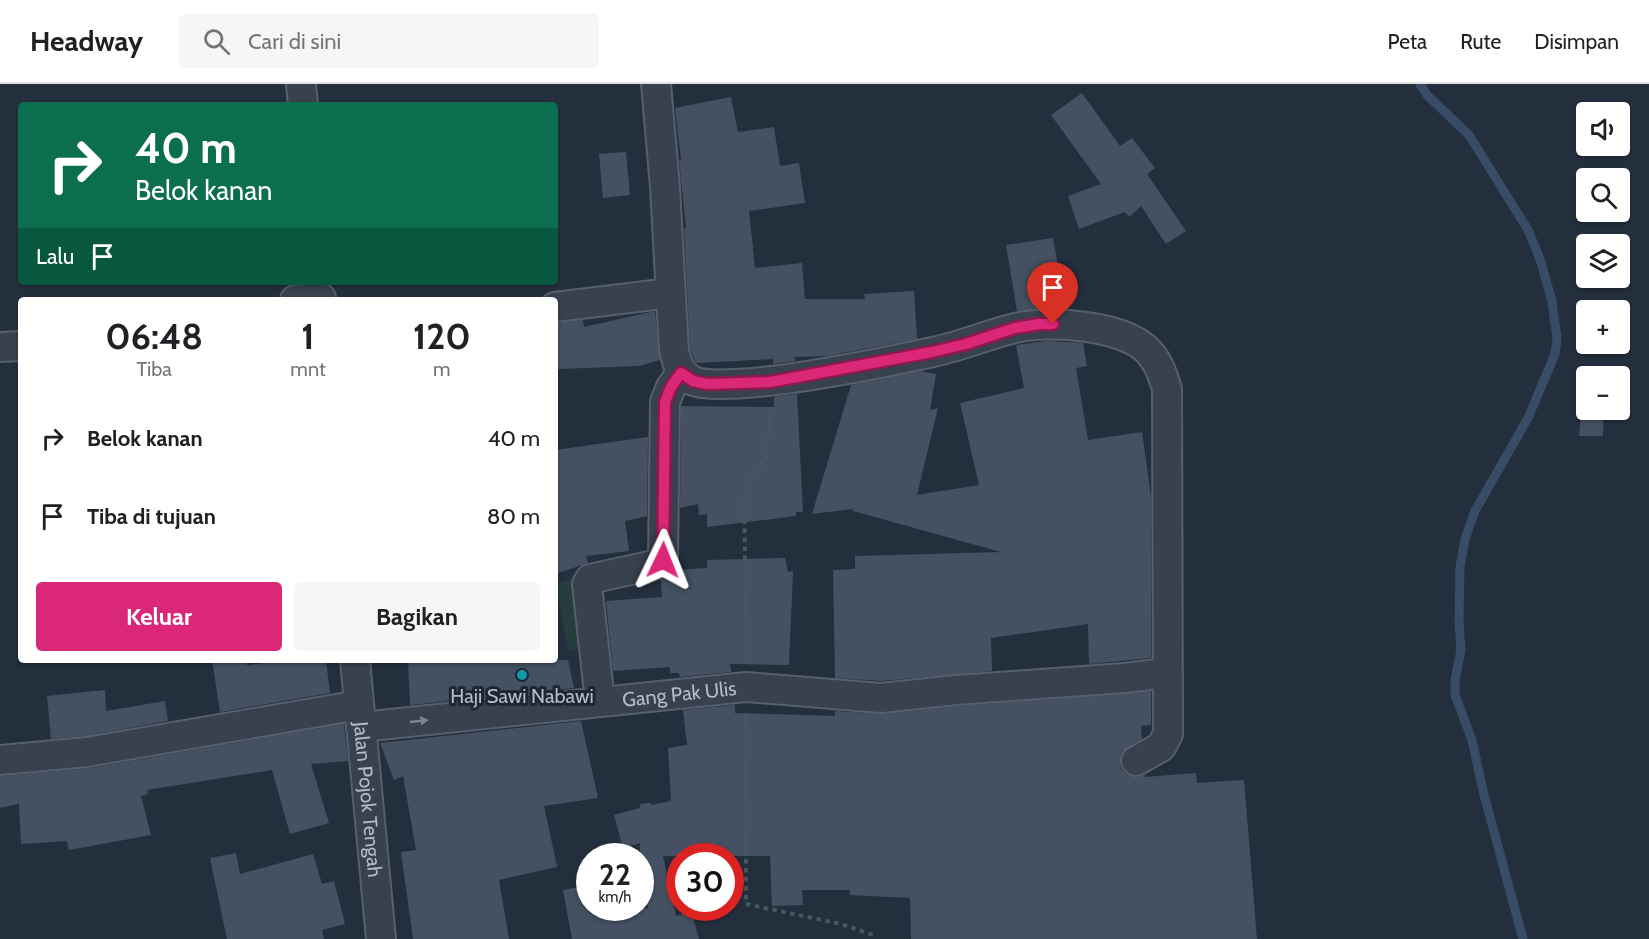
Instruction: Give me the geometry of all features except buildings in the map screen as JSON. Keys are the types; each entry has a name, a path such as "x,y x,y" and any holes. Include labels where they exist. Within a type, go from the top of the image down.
{"street":[{"path":"302,84 303,102"},
{"path":"656,84 665,187 674,350 681,373 693,381 707,384 770,382 932,352 1015,328 1039,324 1067,324 1100,330 1134,340 1149,352 1160,369 1167,389 1168,734 1161,747 1136,761"},
{"path":"558,307 670,292"},
{"path":"0,347 18,346"},
{"path":"600,702 587,584 590,579 658,564 663,560 665,402 671,387 681,373"},
{"name":"Jalan Pojok Tengah","path":"355,663 381,939"},
{"name":"Gang Pak Ulis","path":"0,760 87,752 360,716 600,702 746,687 881,698 1167,673"}],"green space":[{"path":"579,578 589,646 568,651 558,599 558,582"}],"waterway":[{"path":"1420,84 1427,95 1469,135 1528,230 1540,259 1552,301 1557,339 1555,354 1528,418 1475,511 1465,539 1460,567 1461,650 1455,680 1455,695 1472,740 1483,791 1523,939"}],"place":[{"name":"Haji Sawi Nabawi","path":"522,675"}],"route":[{"path":"663,560 665,402 671,387 681,373 693,381 707,384 770,382 932,352 1015,328 1053,324"}]}
